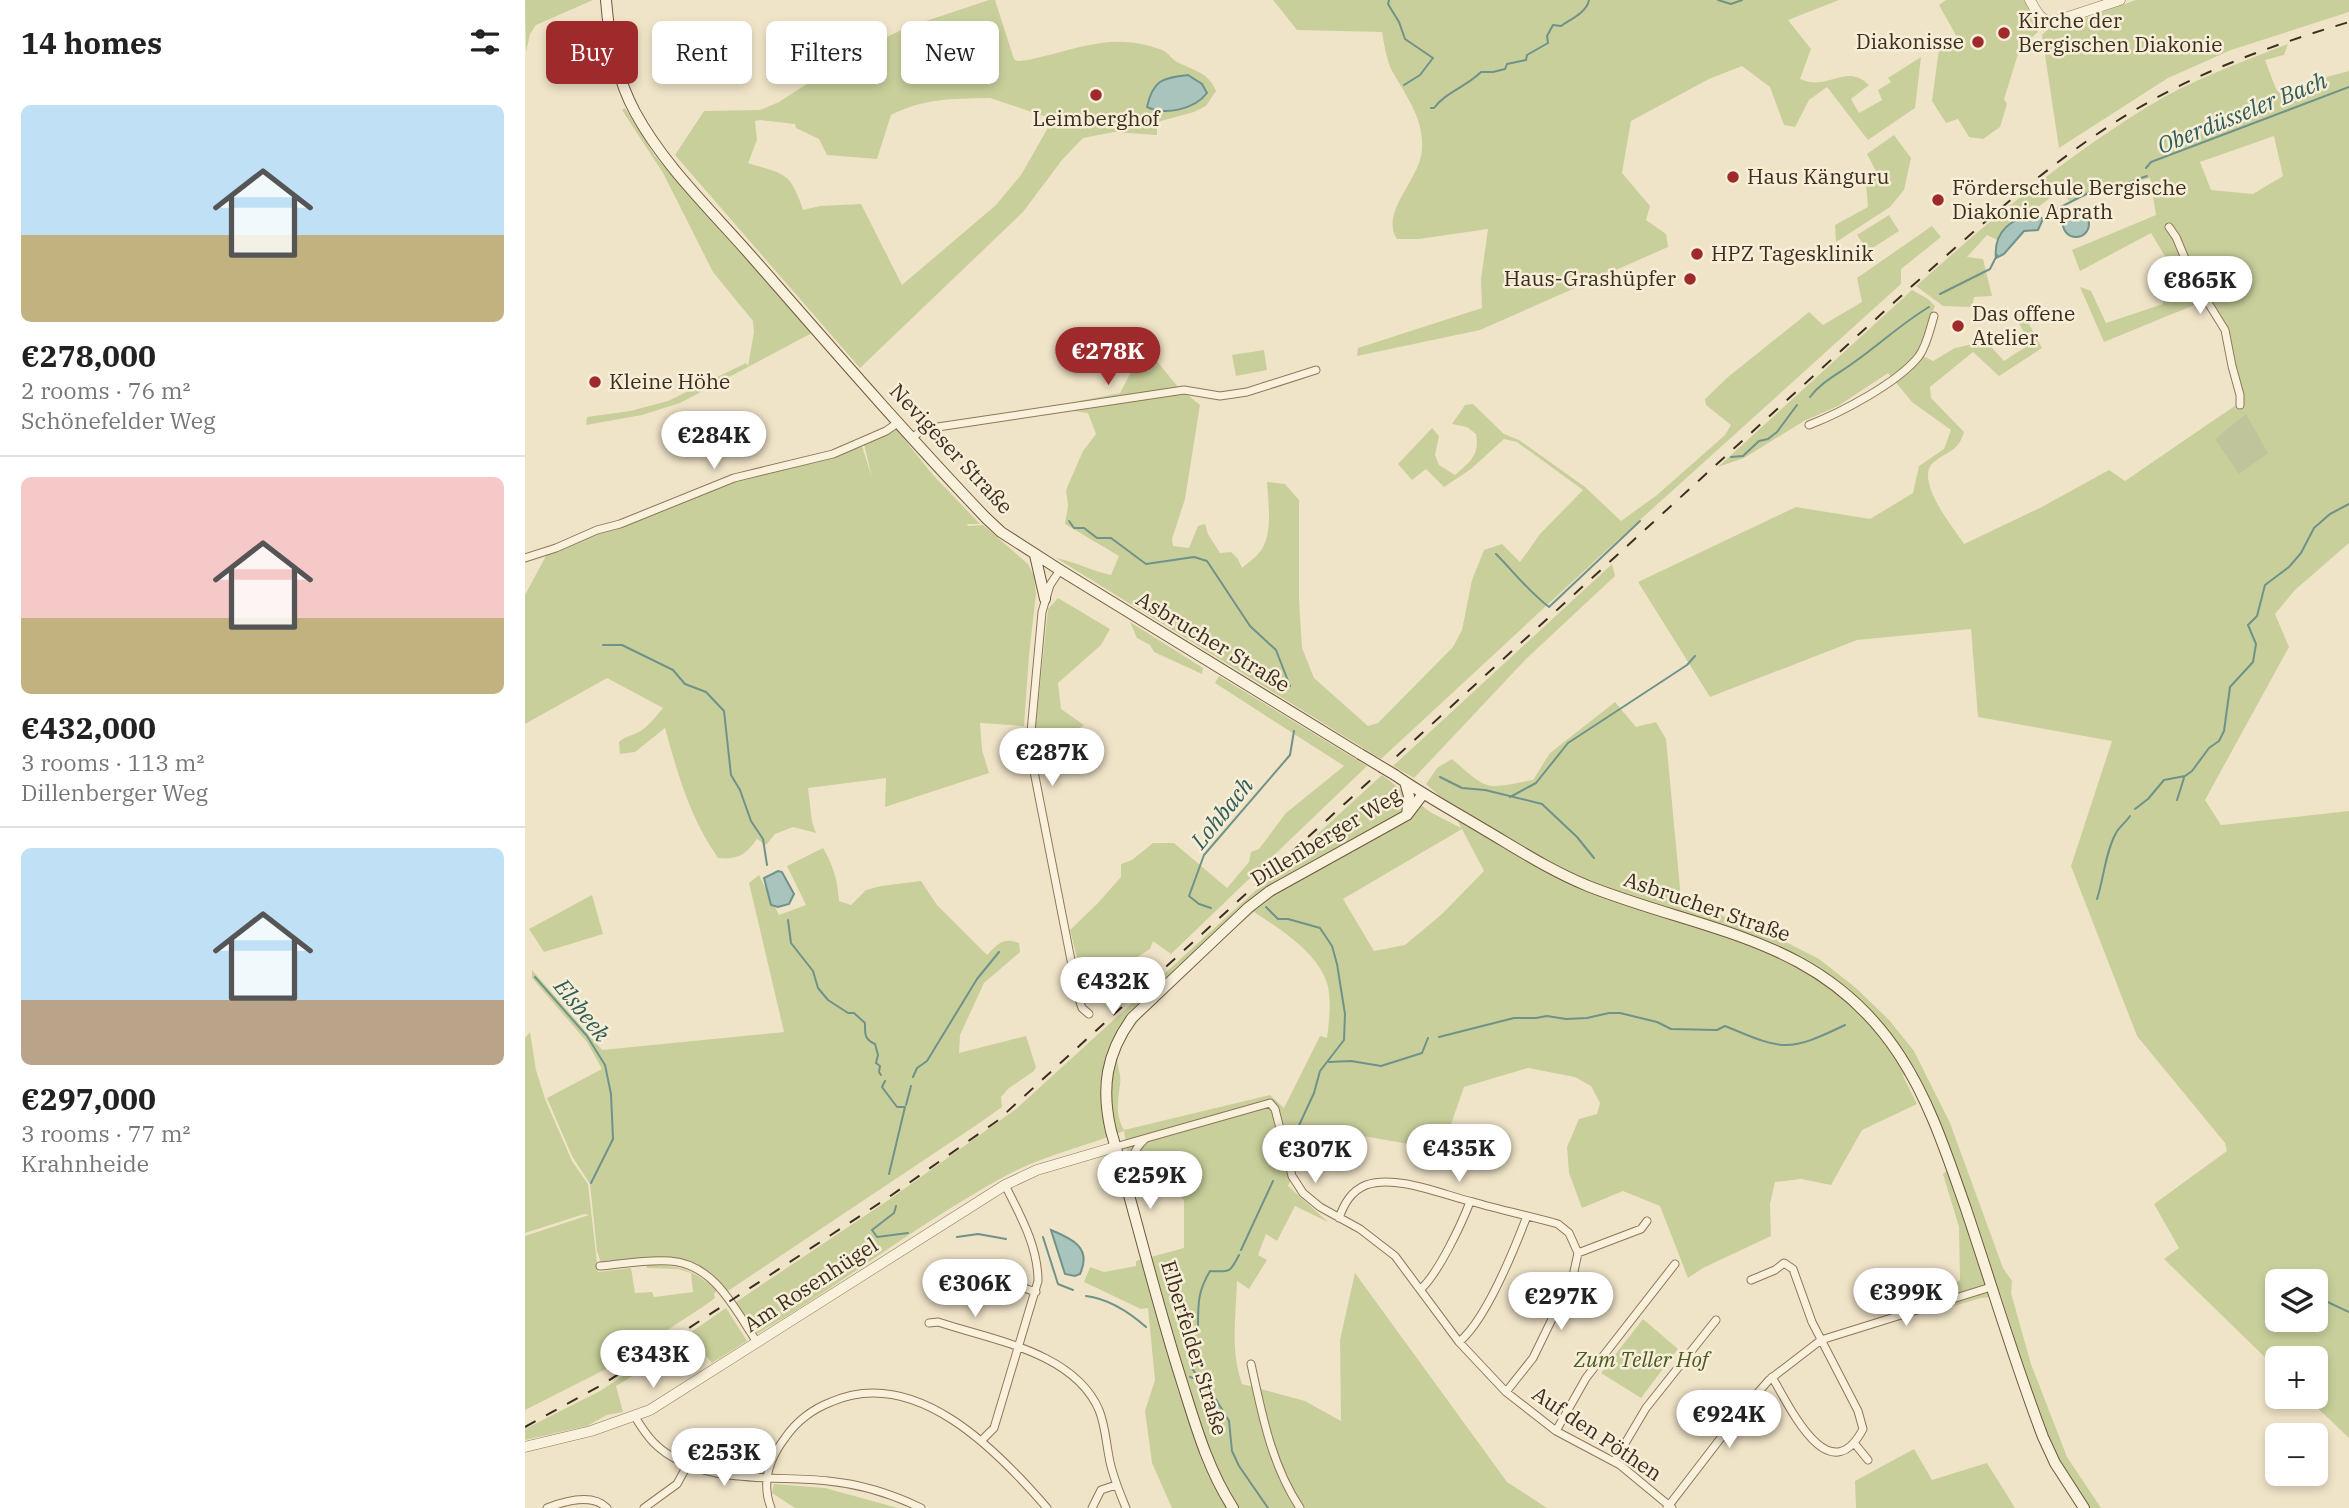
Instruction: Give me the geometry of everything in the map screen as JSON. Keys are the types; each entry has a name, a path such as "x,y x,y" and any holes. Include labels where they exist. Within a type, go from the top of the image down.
{"main road":[{"name":"Nevigeser Straße","path":"606,0 608,30 615,63 627,96 644,128 681,176 986,518 1035,555 1060,570"},
{"path":"1035,555 1045,599"},
{"name":"Asbrucher Straße","path":"1060,570 1531,858 1586,885 1738,936 1797,960 1823,976 1856,1003 1883,1031 1923,1097 1948,1157 2043,1437 2066,1482 2084,1508"},
{"path":"1405,782 1409,796 1407,816"},
{"name":"Dillenberger Weg","path":"1115,1147 1107,1116 1105,1085 1110,1058 1121,1033 1142,1007 1248,908 1270,891 1407,816 1423,794"},
{"name":"Elberfelder Straße","path":"1115,1147 1199,1437 1215,1477 1233,1508"}],"street":[{"path":"2030,0 2045,24 2120,0"},
{"path":"2169,228 2176,237 2194,280 2225,330 2240,405"},
{"path":"1809,425 1842,411 1910,365 1924,347 1934,316"},
{"path":"912,438 931,428 1184,390 1220,396 1247,392 1316,370"},
{"path":"525,558 597,530 620,524 734,478 833,454 886,431 899,422"},
{"path":"1060,570 1045,599 1031,757 1078,996 1081,1008 1089,1014"},
{"name":"Auf den Pöthen","path":"1115,1147 1270,1103 1275,1109 1292,1176 1303,1193 1395,1256 1459,1342 1506,1392 1556,1431 1614,1462 1669,1507"},
{"name":"Elberfelder Straße","path":"1129,1195 1130,1161 1136,1147 1145,1139"},
{"name":"Am Rosenhügel","path":"525,1447 635,1417 673,1396 1005,1185 1037,1170 1115,1147"},
{"path":"1339,1217 1350,1196 1358,1190 1386,1182 1416,1187 1557,1224 1569,1233 1579,1253 1573,1276 1540,1345 1525,1370 1506,1392"},
{"path":"981,1441 994,1428 1036,1292 1038,1265 1033,1246 1005,1185"},
{"path":"1421,1289 1434,1276 1470,1202"},
{"path":"1459,1342 1482,1317 1527,1216"},
{"path":"1579,1253 1641,1229 1647,1221"},
{"path":"600,1266 658,1260 686,1264 711,1278 757,1342"},
{"path":"1751,1280 1775,1270 1783,1263 1793,1269 1821,1340 1858,1411 1863,1429 1855,1444 1846,1451 1832,1452 1824,1449 1811,1438 1795,1417 1772,1377"},
{"path":"1556,1431 1586,1378 1675,1264"},
{"path":"948,1267 957,1266 1036,1292"},
{"path":"1669,1507 1740,1413 1772,1377 1821,1340 1991,1287"},
{"path":"1614,1462 1646,1408 1716,1320"},
{"path":"929,1323 938,1322 1019,1348 1066,1368 1089,1392 1104,1423 1116,1485 1126,1508"},
{"path":"1251,1364 1267,1437 1285,1486 1300,1508"},
{"path":"771,1508 766,1489 767,1478 777,1448 800,1421 827,1403 868,1391 894,1395 949,1417 981,1441 1047,1508"},
{"path":"635,1417 654,1443 688,1464 729,1474 851,1484 921,1508"},
{"path":"1855,1444 1868,1461"},
{"path":"644,1508 677,1484 688,1464"},
{"path":"1092,1508 1101,1490 1116,1485"},
{"path":"547,1508 582,1500 596,1500 607,1508"}],"green space":[{"path":"525,0 593,0 536,25 530,34 526,52"},
{"path":"995,0 1014,59 1017,61 1092,44 1133,42 1162,50 1177,62 1196,70 1210,80 1216,91 1206,106 1157,122 1157,135 1114,132 1083,138 1062,160 1023,212 860,368 675,155 704,111 760,110 779,102 807,84 887,84 887,37 901,30 901,84 999,84 999,21 926,21","holes":["990,98 1053,119 1021,175 996,205 902,285 861,204 820,206 803,210 794,188 785,176 748,163 757,140 755,121 795,124 796,128 819,139 827,155 877,159 891,115 927,102"]},
{"path":"1273,0 1839,0 1788,20 1811,49 1800,79 1819,82 1852,76 1861,79 1869,85 1851,99 1859,113 1882,100 1878,90 1891,82 1888,78 1921,57 1915,108 1868,140 1827,87 1809,100 1795,127 1784,125 1770,87 1742,66 1709,79 1631,121 1622,173 1650,206 1646,220 1666,234 1668,247 1480,330 1357,356 1358,348 1482,308 1481,279 1488,229 1419,239 1397,239 1393,218 1420,160 1422,137 1417,116 1389,64 1382,32 1297,30"},
{"path":"1946,0 2024,0 2037,20 2038,32 2020,48 2004,99 2007,104 2000,127 1983,139 1969,137 1958,119 1946,123 1932,101 1939,49 1957,37 1939,5"},
{"path":"2136,0 2349,0 2349,12 2231,50 2168,78 2059,148 2042,35 2048,29 2058,28"},
{"path":"2288,44 2284,55 2265,60 2276,89 2282,95 2308,82 2349,71 2349,543 2295,590 2275,614 2289,647 2205,800 2221,825 2349,811 2349,1438 2319,1409 2328,1409 2328,1346 2265,1346 2265,1357 2164,1259 2179,1248 2154,1204 2227,1151 2225,1143 2137,1036 2071,866 2112,741 1978,717 1971,629 1857,640 1710,697 1638,582 1796,507 1870,519 1913,493 1919,466 1944,449 1951,430 1912,402 1888,373 1838,406 1804,421 1744,458 1718,467 1912,290 1935,306 1917,353 1933,361 1955,348 1986,341 2004,361 2030,344 2014,314 2022,311 2042,348 1999,376 1973,352 1930,387 1931,398 1964,432 1956,447 1934,462 1929,470 1928,480 1937,503 1964,544 2040,508 2109,470 2125,481 2239,403 2225,336 2204,301 2104,342 2080,287 2091,291 2106,323 2163,304 2169,263 2151,233 2080,271 2072,250 2156,215 2150,178 2069,201 2061,189 1997,240 1987,235 1967,257 1983,259 1992,296 1974,297 1972,307 1943,306 1916,286 2028,191 2086,147 2147,107 2216,72","holes":["2274,136 2283,176 2253,194 2211,190 2200,162"]},
{"path":"625,108 655,156 812,333 680,403 642,415 586,425 587,417 630,411 668,401 746,363 748,366 754,332 753,321 713,272 663,173 622,110"},
{"path":"1894,135 1911,158 1904,190 1890,207 1836,242 1835,225 1868,207 1866,184 1878,175 1867,154"},
{"path":"1889,215 1899,231 1868,251 1857,235"},
{"path":"1932,226 1941,237 1901,269 1901,284 1599,557 1381,759 1056,558 1111,575 1119,556 1065,524 1068,506 1066,490 1083,451 1096,434 1088,413 1073,411 1079,401 1120,393 1131,372 1131,365 1151,354 1178,387 1200,405 1185,499 1172,539 1173,546 1189,548 1198,526 1205,524 1220,553 1231,552 1242,568 1259,553 1267,538 1267,482 1285,484 1299,500 1302,648 1314,678 1368,726 1378,723 1453,647 1462,630 1472,580 1484,550 1502,544 1520,562 1540,534 1583,490 1517,442 1504,439 1471,469 1444,487 1426,469 1412,480 1398,464 1432,428 1439,436 1435,455 1439,465 1455,475 1473,458 1477,441 1476,434 1467,427 1452,424 1465,405 1473,404 1504,434 1519,440 1585,487 1621,521 1657,495 1725,435 1731,425 1706,405 1705,399 1728,377 1809,312 1823,325 1862,302 1857,278"},
{"path":"1264,350 1267,370 1236,376 1232,355"},
{"path":"2246,414 2268,453 2239,474 2215,439"},
{"path":"896,429 933,475 980,524 967,524 968,526 983,525 1028,564 1034,576 1036,594 1024,726 980,723 982,750 989,773 885,807 886,778 808,788 816,833 793,827 775,834 766,845 757,839 741,855 718,858 692,812 665,728 635,752 620,754 619,742 642,730 663,708 607,678 525,724 525,595 547,554 612,527 623,527 739,479 818,462 862,446 872,478 864,444"},
{"path":"1612,564 1615,576 1526,659 1414,778 1393,766"},
{"path":"1058,598 1110,629 1101,645 1058,683 1061,709 1084,725 1035,761 1034,742 1048,609"},
{"path":"1130,622 1203,668 1202,674 1154,652 1150,645 1137,638"},
{"path":"1219,676 1367,766 1171,954 1153,941 1150,949 1123,966 1117,963 1084,985 1070,930 1121,877 1121,864 1132,860 1153,843 1174,843 1227,888 1249,862 1251,852 1259,849 1286,813 1344,766 1215,683"},
{"path":"1615,702 1636,727 1656,722 1666,739 1681,899 1778,938 1819,959 1856,988 1890,1021 1914,1051 1950,1123 2003,1268 2012,1281 2011,1293 2031,1364 2067,1457 2101,1508 2089,1508 2058,1461 2037,1410 2001,1296 1981,1298 1937,1311 1922,1303 1960,1280 1959,1227 1943,1174 1955,1163 1927,1095 1902,1074 1917,1104 1862,1130 1831,1185 1801,1179 1775,1182 1770,1204 1771,1236 1703,1268 1688,1278 1660,1206 1623,1191 1582,1208 1569,1173 1567,1147 1579,1119 1597,1114 1600,1103 1591,1086 1575,1077 1528,1068 1464,1087 1442,1150 1313,1127 1288,1186 1328,1222 1295,1206 1277,1241 1266,1234 1258,1255 1267,1260 1249,1289 1237,1281 1235,1346 1242,1384 1305,1401 1341,1421 1340,1340 1355,1273 1507,1482 1547,1508 1172,1508 1152,1463 1145,1411 1155,1380 1148,1308 1141,1309 1084,1282 1090,1267 1104,1272 1136,1266 1136,1261 1184,1248 1184,1200 1165,1183 1134,1190 1124,1131 1037,1161 976,1192 757,1334 736,1302 890,1199 1016,1109 1382,775 1430,812 1461,828 1451,806 1426,784 1437,768 1452,759 1481,783 1505,785 1533,780 1550,753","holes":["1462,829 1484,871 1442,914 1405,945 1374,951 1343,899","1254,912 1297,942 1322,972 1329,996 1327,1038 1320,1036 1284,1108 1270,1095 1124,1130 1118,1113 1118,1057 1125,1041 1156,1002"]},
{"path":"823,848 834,873 839,901 851,905 866,890 921,881 937,905 987,955 1005,941 1019,943 1020,952 984,983 960,1035 959,1053 1026,1036 1036,1067 1034,1071 1009,1088 1001,1097 1002,1107 728,1291 701,1267 686,1261 654,1258 601,1263 597,1251 590,1184 572,1156 547,1098 602,1069 587,1042 532,978 532,970 602,1050 784,1032 749,883 759,875 779,915 806,905 787,866"},
{"path":"592,895 603,934 544,952 529,929"},
{"path":"530,1032 536,1070 545,1099 572,1161 588,1184 598,1272 631,1268 635,1293 652,1292 654,1297 693,1292 691,1273 678,1269 647,1268 647,1265 669,1266 685,1270 700,1277 717,1290 715,1298 614,1365 525,1410 525,1236 589,1215 584,1214 525,1233 525,1038"},
{"path":"726,1308 747,1341 712,1363 696,1344 686,1342 684,1337"},
{"name":"Zum Teller Hof","path":"1643,1319 1678,1349 1641,1398 1601,1373"},
{"path":"649,1359 652,1364 616,1386 623,1412 607,1415 587,1426 525,1440 525,1429 600,1391"},
{"path":"1914,1449 1932,1480 1987,1463 2015,1508 1856,1508 1855,1481"},
{"path":"774,1484 825,1488 898,1508 795,1508 772,1493"}],"water":[{"path":"1188,75 1202,84 1207,93 1202,99 1171,111 1147,107 1152,91 1160,82 1171,77"},
{"path":"2076,211 2085,215 2089,224 2085,233 2076,237 2067,233 2063,224 2067,215"},
{"path":"2036,214 2043,219 2038,230 2024,231 2004,254 1996,258 1998,240 2006,227 2019,219"},
{"path":"778,871 782,872 794,894 789,904 778,907 771,905 764,878"},
{"path":"1051,1230 1073,1241 1082,1251 1084,1257 1080,1274 1065,1274"}],"waterway":[{"path":"1389,0 1388,4 1405,39 1433,58 1420,75 1404,85"},
{"path":"1431,108 1481,72 1505,69 1507,64 1526,60 1527,55 1548,43 1547,36 1553,25 1561,26 1574,18 1582,12 1589,0"},
{"path":"1718,0 1731,4 1742,0"},
{"name":"Oberdüsseler Bach","path":"2146,168 2151,162 2349,87"},
{"name":"Oberdüsseler Bach","path":"2051,212 2090,192 2098,193 2147,176"},
{"name":"Oberdüsseler Bach","path":"1940,294 1990,269 1997,255"},
{"name":"Oberdüsseler Bach","path":"1810,397 1824,383 1929,307"},
{"name":"Oberdüsseler Bach","path":"1731,457 1743,456 1759,441 1768,439 1777,432 1797,405"},
{"path":"2135,809 2148,799 2164,780 2185,776 2192,771 2209,748 2219,741 2224,731 2230,687 2253,662 2256,644 2248,625 2257,616 2265,585 2289,567 2301,553 2314,528 2330,514 2349,504"},
{"name":"Lohbach","path":"1069,521 1074,528 1084,528 1097,538 1111,538 1146,564 1194,557 1207,561 1250,626 1276,650 1290,686"},
{"name":"Oberdüsseler Bach","path":"1496,554 1549,607 1640,521"},
{"path":"603,645 622,645 673,670 685,684 706,692 724,711 731,775 740,790 751,821 763,839 767,865"},
{"path":"1510,797 1536,783 1568,743 1687,665 1695,656"},
{"name":"Lohbach","path":"1211,908 1199,904 1189,896 1204,855 1290,755 1294,731"},
{"path":"1440,777 1462,788 1485,790 1542,804 1577,837 1594,858"},
{"path":"2177,800 2184,778"},
{"path":"2097,899 2112,841 2130,816"},
{"name":"Lohbach","path":"1266,907 1278,919 1320,928 1332,946 1345,1014 1344,1040 1320,1071 1314,1093 1295,1134"},
{"path":"788,920 791,943 813,971 818,988 828,1000 848,1013 854,1013 865,1023 866,1036 875,1044 878,1055 876,1063 880,1066 881,1075"},
{"path":"913,1077 917,1068 927,1061 977,979 999,952"},
{"name":"Elsbeek","path":"535,977 587,1036 605,1065 611,1094 613,1139 591,1183"},
{"path":"1439,1037 1514,1018 1587,1018 1609,1013 1657,1022 1671,1029 1717,1030 1725,1026 1760,1040 1785,1045 1810,1040 1845,1025"},
{"path":"1329,1062 1351,1061 1381,1066 1422,1053 1428,1038"},
{"path":"885,1081 882,1087 897,1107 905,1107 889,1174"},
{"path":"906,1105 911,1086"},
{"name":"Lohbach","path":"1241,1250 1273,1181"},
{"path":"896,1206 894,1213 872,1230 877,1237 908,1233"},
{"path":"957,1237 978,1234 1006,1239"},
{"path":"1043,1237 1058,1284 1073,1290"},
{"name":"Lohbach","path":"1239,1255 1229,1270 1210,1271 1203,1285 1198,1326 1192,1331 1192,1368 1229,1421 1232,1451 1268,1508"},
{"path":"1086,1296 1119,1307 1146,1327"},
{"path":"2328,1302 2349,1312"},
{"name":"Lohbach","path":"1190,1377 1199,1380"}],"railway":[{"path":"525,1427 605,1383 889,1197 997,1121 1912,286 2054,165 2115,122 2171,90 2271,47 2349,22"}],"place":[{"name":"Kirche der Bergischen Diakonie","path":"2004,33"},
{"name":"Diakonisse","path":"1978,42"},
{"name":"Leimberghof","path":"1096,95"},
{"name":"Haus Känguru","path":"1733,177"},
{"name":"Förderschule Bergische Diakonie Aprath","path":"1938,200"},
{"name":"HPZ Tagesklinik","path":"1697,254"},
{"name":"Haus-Grashüpfer","path":"1690,279"},
{"name":"Das offene Atelier","path":"1958,326"},
{"name":"Kleine Höhe","path":"595,382"}]}
